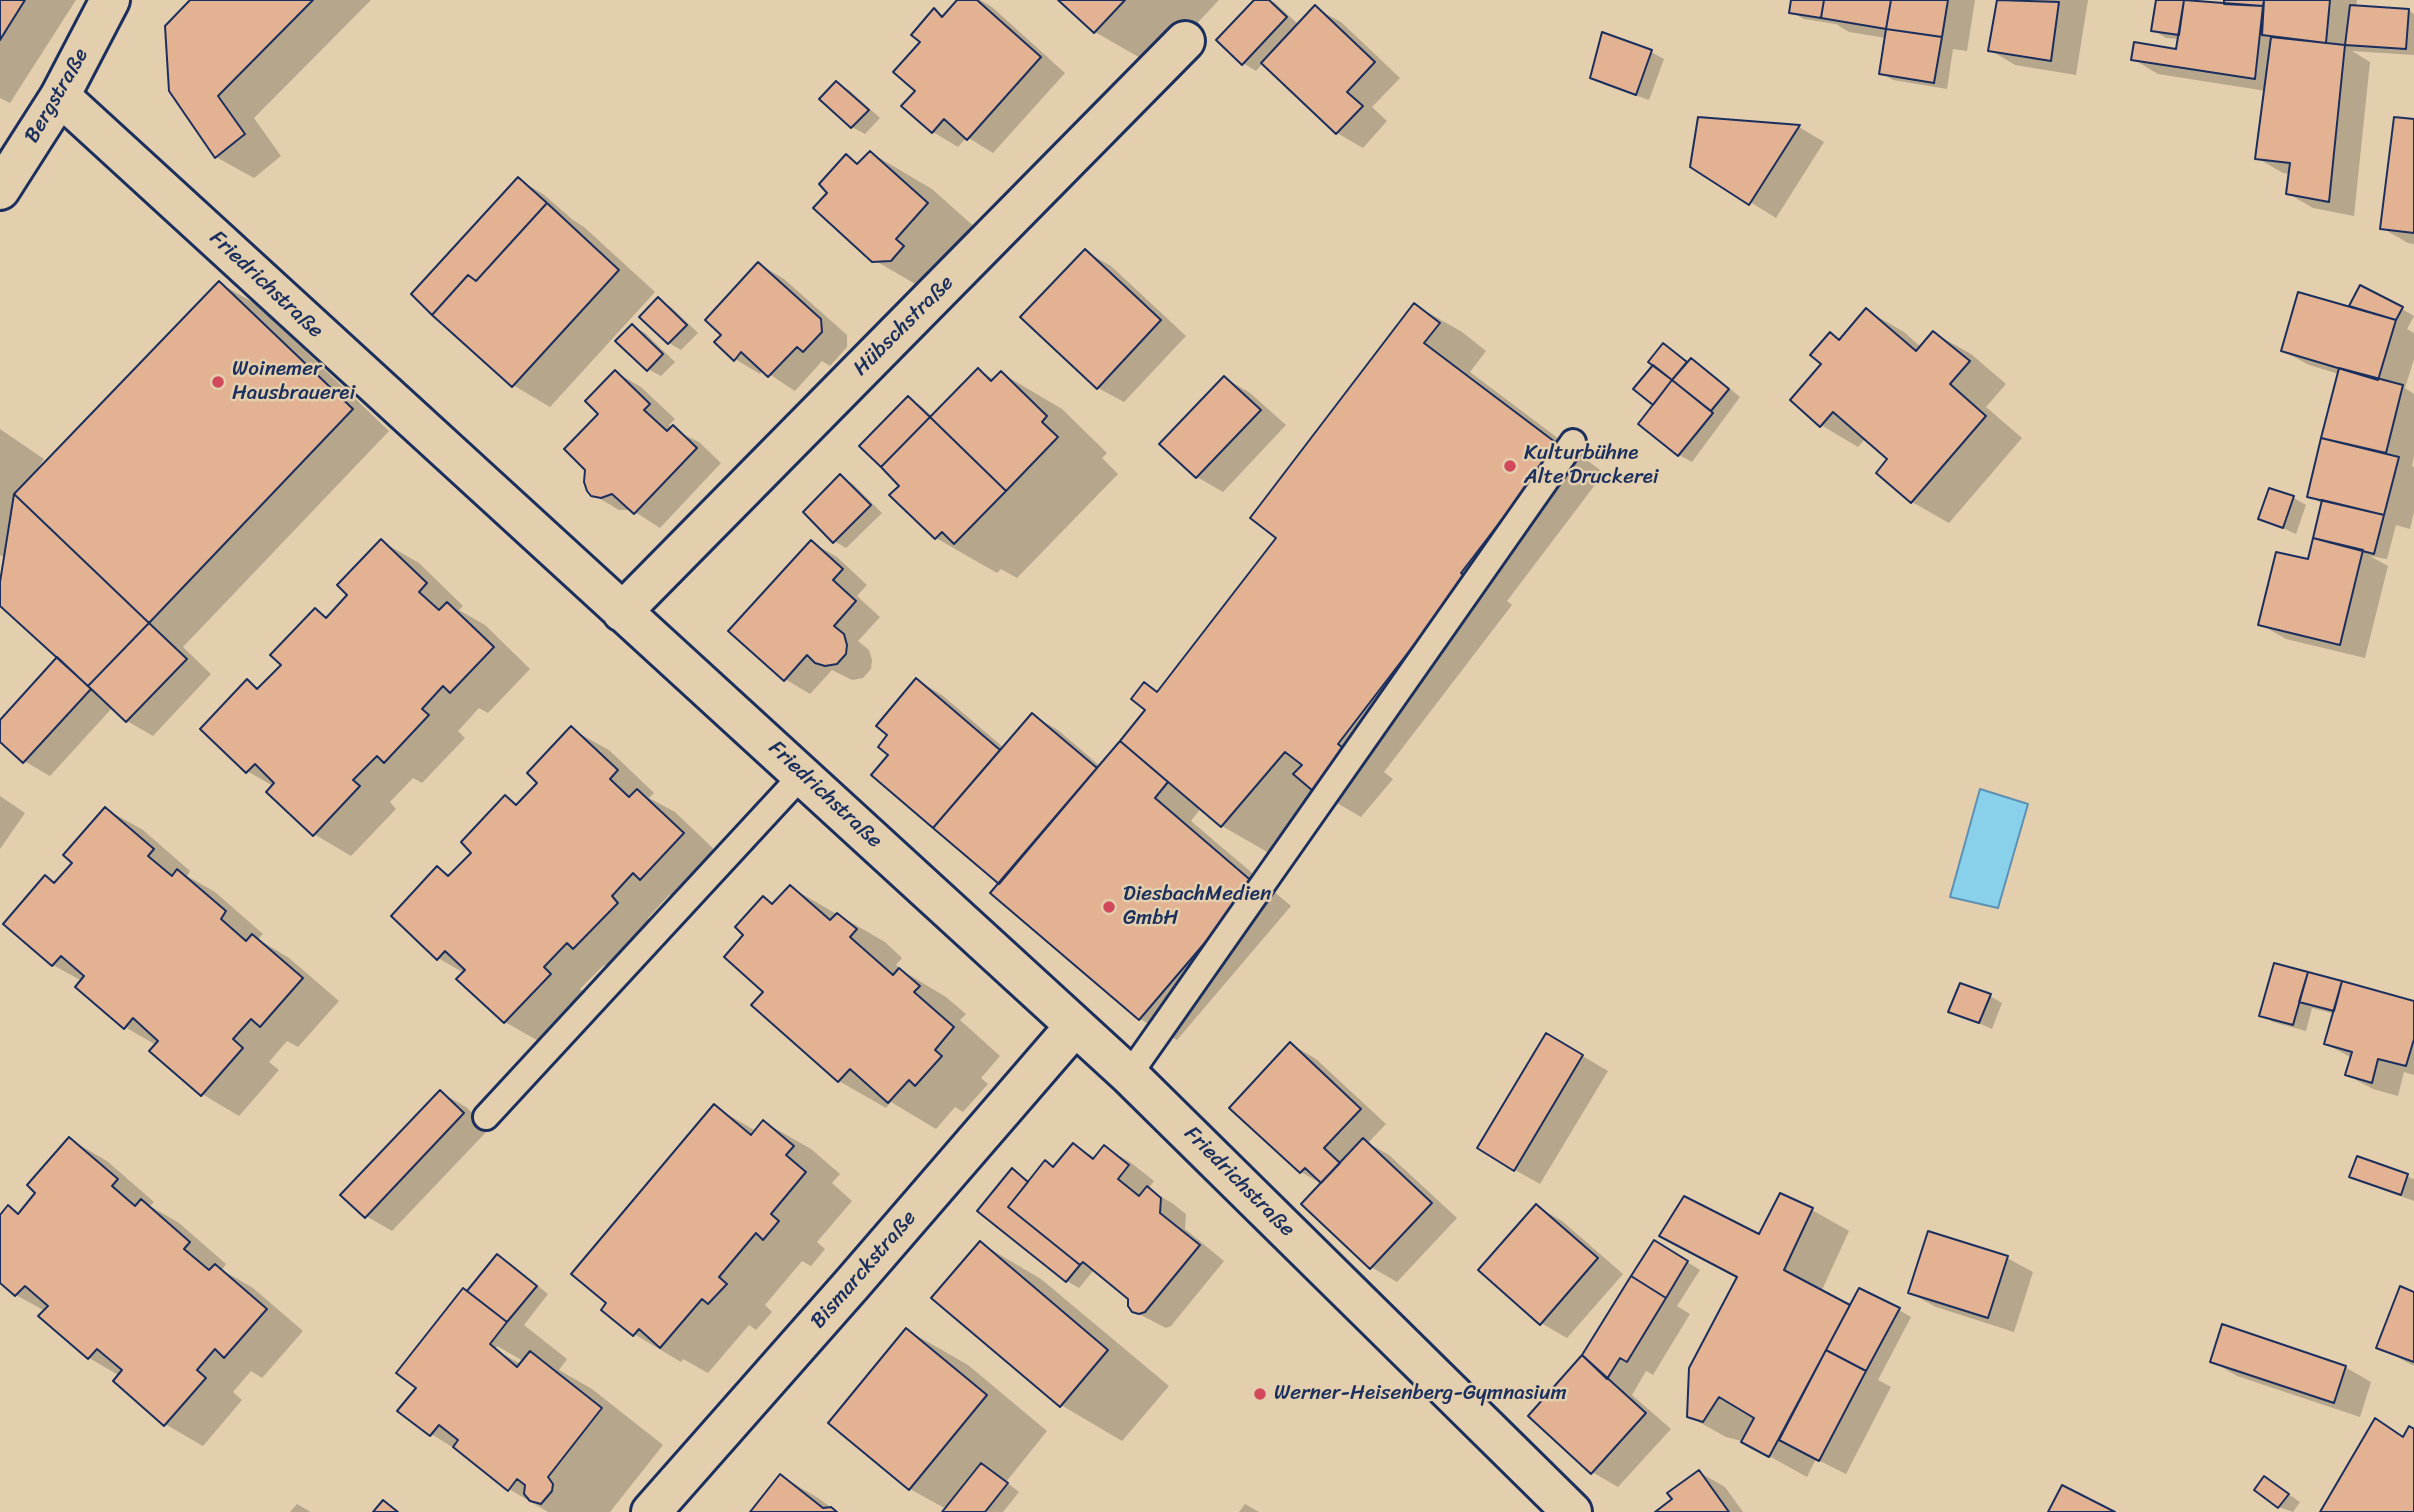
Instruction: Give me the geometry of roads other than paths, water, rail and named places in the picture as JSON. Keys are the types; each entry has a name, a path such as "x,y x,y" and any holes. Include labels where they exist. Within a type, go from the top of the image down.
{"street":[{"name":"Bergstraße","path":"0,190 60,96 110,0"},
{"name":"Hübschstraße","path":"622,612 1185,41"},
{"name":"Friedrichstraße","path":"60,96 1129,1075 1572,1512"},
{"name":"Bismarckstraße","path":"651,1512 1075,1026"}],"lane":[{"path":"1129,1075 1573,442"},
{"path":"486,1117 803,774"}],"water":[{"path":"1980,789 2028,804 1998,908 1950,897"}],"place":[{"name":"Woinemer Hausbrauerei","path":"218,382"},
{"name":"Kulturbühne Alte Druckerei","path":"1510,466"},
{"name":"DiesbachMedien GmbH","path":"1109,907"},
{"name":"Werner-Heisenberg-Gymnasium","path":"1260,1394"}]}
